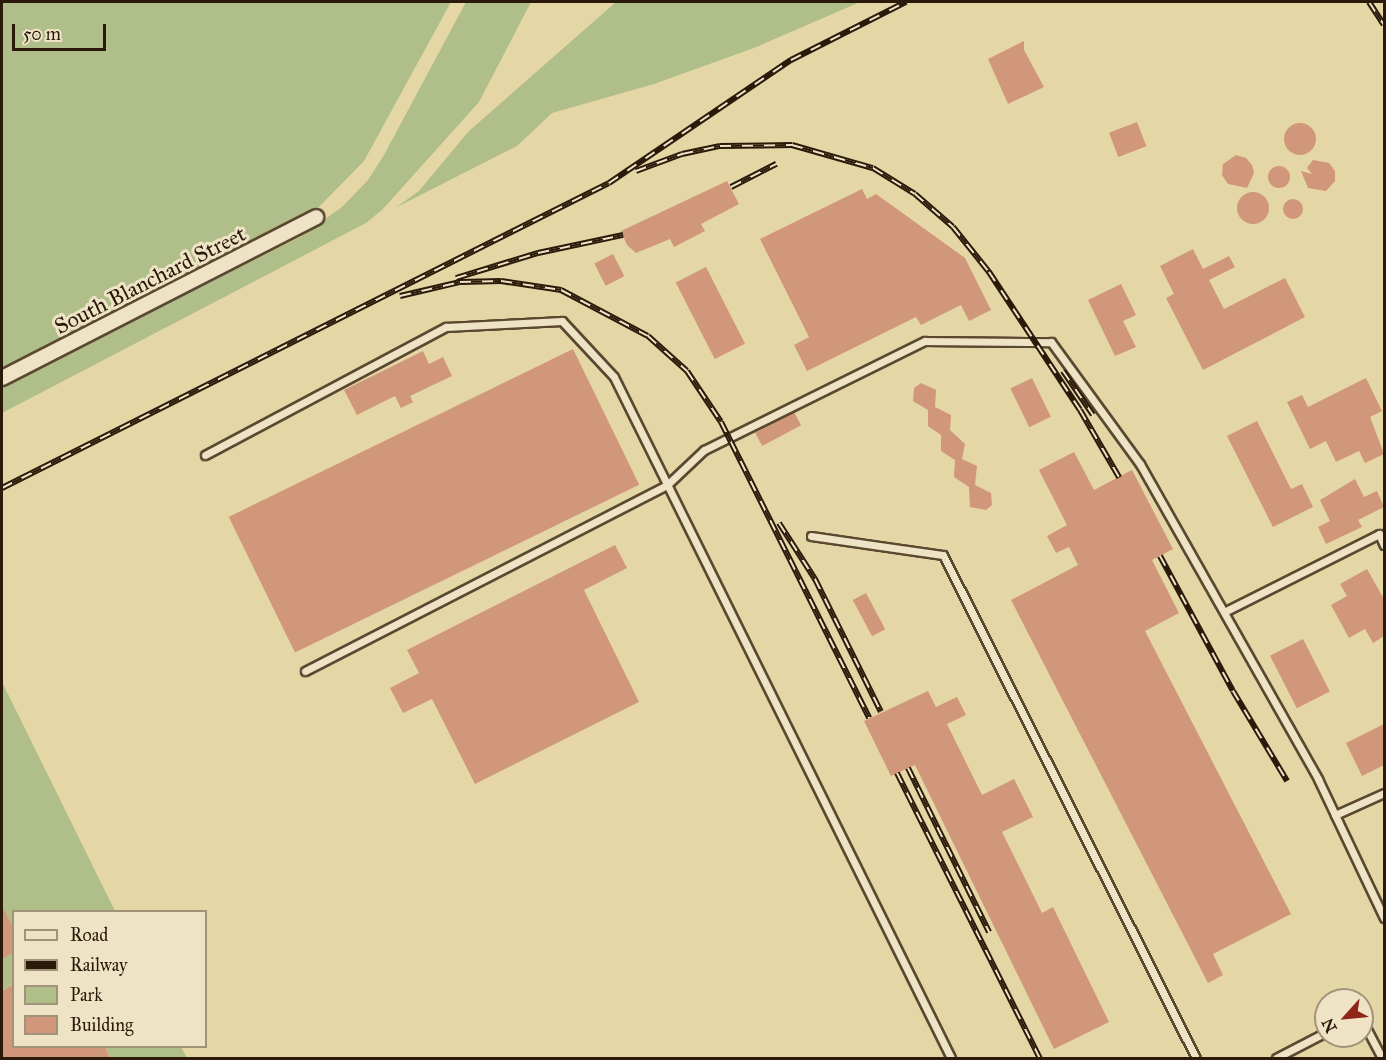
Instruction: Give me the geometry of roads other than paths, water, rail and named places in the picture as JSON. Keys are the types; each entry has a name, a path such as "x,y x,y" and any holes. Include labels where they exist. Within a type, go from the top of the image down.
{"street":[{"name":"South Blanchard Street","path":"2,378 316,217"}],"lane":[{"path":"205,455 446,327 562,321 614,377 951,1059"},
{"path":"305,671 668,485 704,450 926,341 1051,342 1140,464 1335,815 1384,918"},
{"path":"1224,612 1378,534 1384,545"},
{"path":"811,536 943,555 1196,1059"},
{"path":"1335,815 1384,793"},
{"path":"1276,1059 1314,1038"},
{"path":"1374,1043 1382,1059"}],"railway":[{"path":"2,488 609,183 791,60 906,2"},
{"path":"1369,2 1384,25"},
{"path":"636,171 682,154 720,146 792,145 873,168 915,194 953,227 989,272 1080,410 1119,477"},
{"path":"731,187 776,164"},
{"path":"456,278 538,253 623,235"},
{"path":"400,296 460,282 501,281 561,290 648,336 687,371 721,422 869,718"},
{"path":"1063,371 1093,415"},
{"path":"779,523 815,579 881,712"},
{"path":"1160,556 1233,691 1287,781"},
{"path":"908,768 989,932"},
{"path":"897,773 1040,1058"}]}
